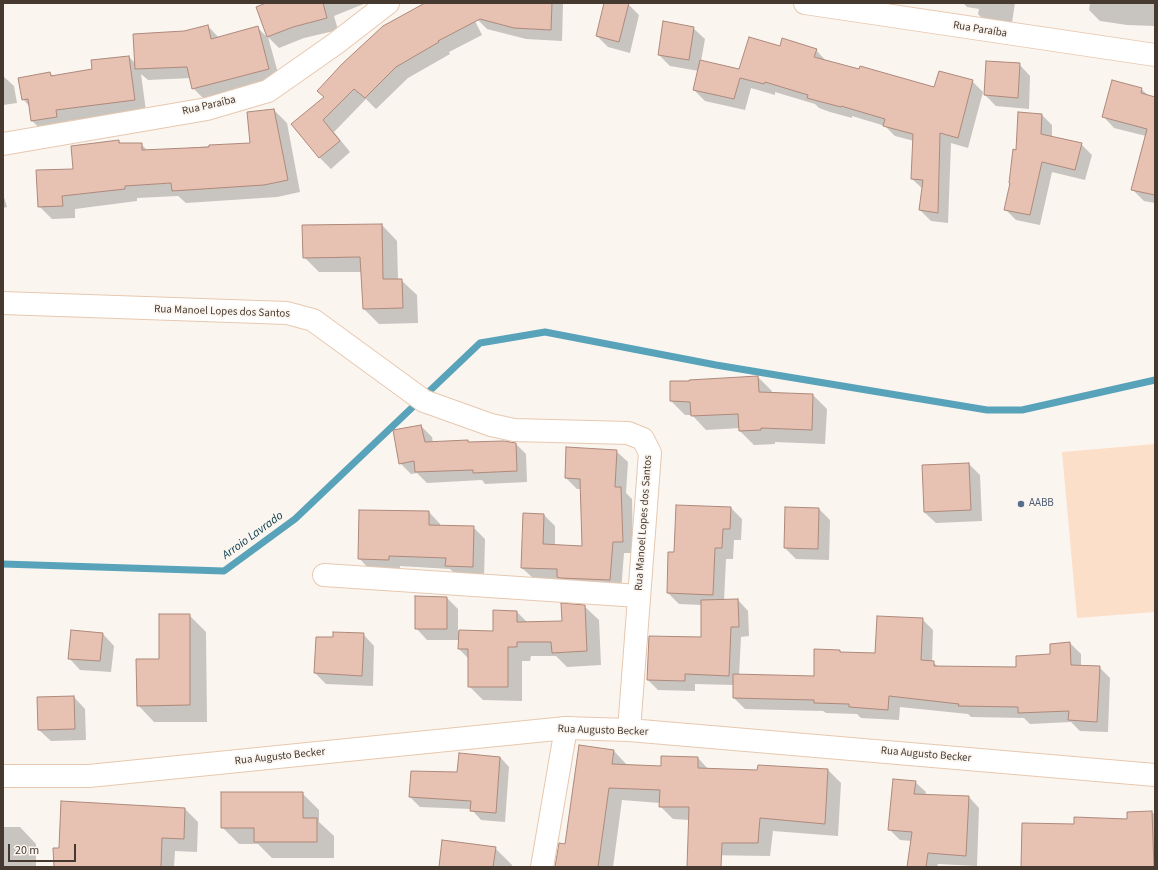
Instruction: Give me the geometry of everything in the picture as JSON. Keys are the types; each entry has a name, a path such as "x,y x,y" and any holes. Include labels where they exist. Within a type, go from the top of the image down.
{"street":[{"name":"Rua Paraíba","path":"3,144 66,132 208,109 268,91 335,44 388,3"},
{"name":"Rua Paraíba","path":"805,3 1155,55"},
{"name":"Rua Manoel Lopes dos Santos","path":"3,303 287,313 313,320 424,401 491,426 514,430 628,433 643,439 650,453 629,730"},
{"path":"324,574 639,596"},
{"path":"542,867 566,728"},
{"name":"Rua Augusto Becker","path":"3,776 89,776 566,728 629,730 1155,775"}],"shaded area":[{"path":"1155,444 1155,612 1077,618 1062,452"}],"building":[{"path":"266,3 323,3 327,18 293,27 267,37 256,7"},
{"path":"425,3 552,3 551,30 514,28 480,19 438,41 439,42 396,67 365,98 354,89 323,120 340,141 319,158 291,124 324,97 317,91 342,64 383,26"},
{"path":"604,3 629,3 619,42 596,36"},
{"path":"663,21 694,27 689,60 658,55"},
{"path":"208,25 211,39 258,26 269,69 192,89 187,67 135,69 133,34 184,31"},
{"path":"749,37 780,46 782,38 817,49 814,57 859,69 860,66 934,87 939,71 973,80 958,138 940,133 938,213 919,210 923,180 911,179 913,134 883,126 885,119 807,98 808,95 765,82 764,84 740,78 734,99 693,90 700,60 739,69"},
{"path":"129,56 135,100 56,110 57,117 31,121 28,99 22,100 18,78 50,72 51,76 92,69 91,60"},
{"path":"986,61 1020,63 1018,98 984,95"},
{"path":"1112,80 1142,88 1141,93 1155,97 1155,195 1131,190 1147,129 1102,117"},
{"path":"274,109 288,180 264,185 172,191 171,183 125,186 125,189 62,196 63,206 38,207 36,170 73,169 71,146 119,140 119,143 142,143 142,150 209,147 209,145 250,143 247,112"},
{"path":"1018,112 1042,114 1041,134 1082,143 1075,170 1042,162 1030,215 1004,210 1010,183 1013,149 1016,150"},
{"path":"382,224 383,279 402,279 403,308 363,309 360,257 303,258 302,225"},
{"path":"758,376 759,392 813,394 812,430 761,428 761,430 739,431 738,414 691,416 690,402 670,401 670,381"},
{"path":"421,425 425,442 468,440 468,442 504,441 516,443 517,471 473,473 473,470 415,472 414,461 399,464 393,430"},
{"path":"566,447 617,450 615,487 621,487 623,542 613,542 610,580 560,578 557,577 557,569 521,568 523,513 544,514 543,544 582,546 580,479 565,478"},
{"path":"969,463 971,510 924,512 922,465"},
{"path":"676,505 731,507 730,529 723,529 722,548 715,548 713,595 667,593 668,552 674,552"},
{"path":"785,507 819,508 818,549 784,548"},
{"path":"359,510 429,511 429,525 474,526 473,567 445,566 446,558 389,556 389,560 358,559"},
{"path":"415,596 447,597 447,629 415,629"},
{"path":"738,599 739,627 731,627 729,676 685,674 685,681 647,680 649,636 701,637 701,600"},
{"path":"561,603 585,605 587,651 552,653 551,642 517,642 517,647 508,647 508,687 468,687 468,649 458,649 459,630 493,631 493,610 517,611 517,622 562,621"},
{"path":"159,614 190,614 190,705 137,706 136,659 159,659"},
{"path":"877,616 923,618 921,660 934,661 934,666 1016,667 1016,656 1050,654 1050,644 1070,642 1071,665 1100,666 1097,722 1068,720 1069,711 1018,713 1018,707 958,706 959,704 889,696 888,710 849,707 849,704 814,703 814,700 733,698 733,674 814,676 814,649 840,650 840,652 875,653"},
{"path":"71,630 103,633 100,661 68,659"},
{"path":"333,632 364,633 362,676 314,673 316,637 333,637"},
{"path":"74,696 75,729 38,730 37,697"},
{"path":"579,745 614,750 612,764 661,766 661,756 698,757 698,768 757,770 758,765 828,769 825,824 760,818 758,843 722,843 721,867 687,867 689,807 659,807 660,790 609,788 598,867 555,867 559,843 565,844"},
{"path":"459,753 500,757 496,813 470,811 471,801 409,797 411,771 457,772"},
{"path":"893,779 916,781 914,794 969,796 966,856 928,853 926,867 907,867 912,832 888,830"},
{"path":"221,792 303,792 303,818 317,818 317,842 254,842 254,828 221,828"},
{"path":"61,801 185,808 184,839 162,838 161,867 54,867 53,848 59,848"},
{"path":"1152,811 1154,867 1021,867 1022,823 1074,824 1074,817 1127,819 1127,812"},
{"path":"442,840 496,847 493,867 439,867"}],"waterway":[{"name":"Arroio Lavrado","path":"3,564 224,571 295,519 480,343 545,332 716,365 987,410 1022,410 1155,380"}],"place":[{"name":"AABB","path":"1021,504"}]}
